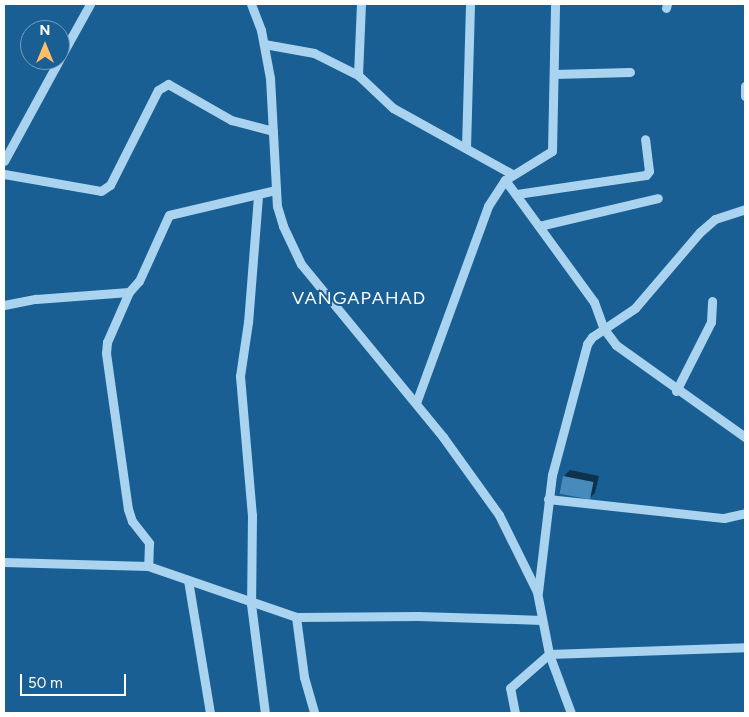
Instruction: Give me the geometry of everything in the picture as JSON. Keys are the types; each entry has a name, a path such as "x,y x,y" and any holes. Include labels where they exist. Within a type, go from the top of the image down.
{"street":[{"path":"70,39 90,4"},
{"path":"251,4 264,44 270,78 276,190 282,226 301,264 416,403 499,515 538,592"},
{"path":"358,75 361,4"},
{"path":"466,148 470,4"},
{"path":"416,403 488,206 508,177 552,151 555,4"},
{"path":"264,44 314,53 358,75 393,108 466,148 508,177 539,226 594,302 604,329 616,345 676,391 745,437"},
{"path":"4,161 53,70"},
{"path":"554,74 630,72"},
{"path":"4,174 101,191 110,185 158,90 168,84 232,120 273,130"},
{"path":"745,86 745,96"},
{"path":"517,194 646,175 649,171 645,140"},
{"path":"148,566 148,543 132,521 128,510 106,353 107,342 129,292 139,281 169,215 258,196 276,190"},
{"path":"258,196 240,376 252,515 251,604 265,713"},
{"path":"539,226 658,198"},
{"path":"571,713 549,654 538,592 548,499 567,412 587,344 604,329 635,308 700,232 715,219 745,209"},
{"path":"4,305 36,299 129,292"},
{"path":"676,391 711,322 712,301"},
{"path":"548,499 724,518 745,513"},
{"path":"4,562 148,566 251,604 296,617 542,620"},
{"path":"188,580 210,713"},
{"path":"296,617 304,677 314,713"},
{"path":"515,713 510,688 549,654 745,647"}],"building":[{"path":"563,476 593,482 590,500 560,494"}],"district":[{"name":"VANGAPAHAD","path":"359,298"}]}
